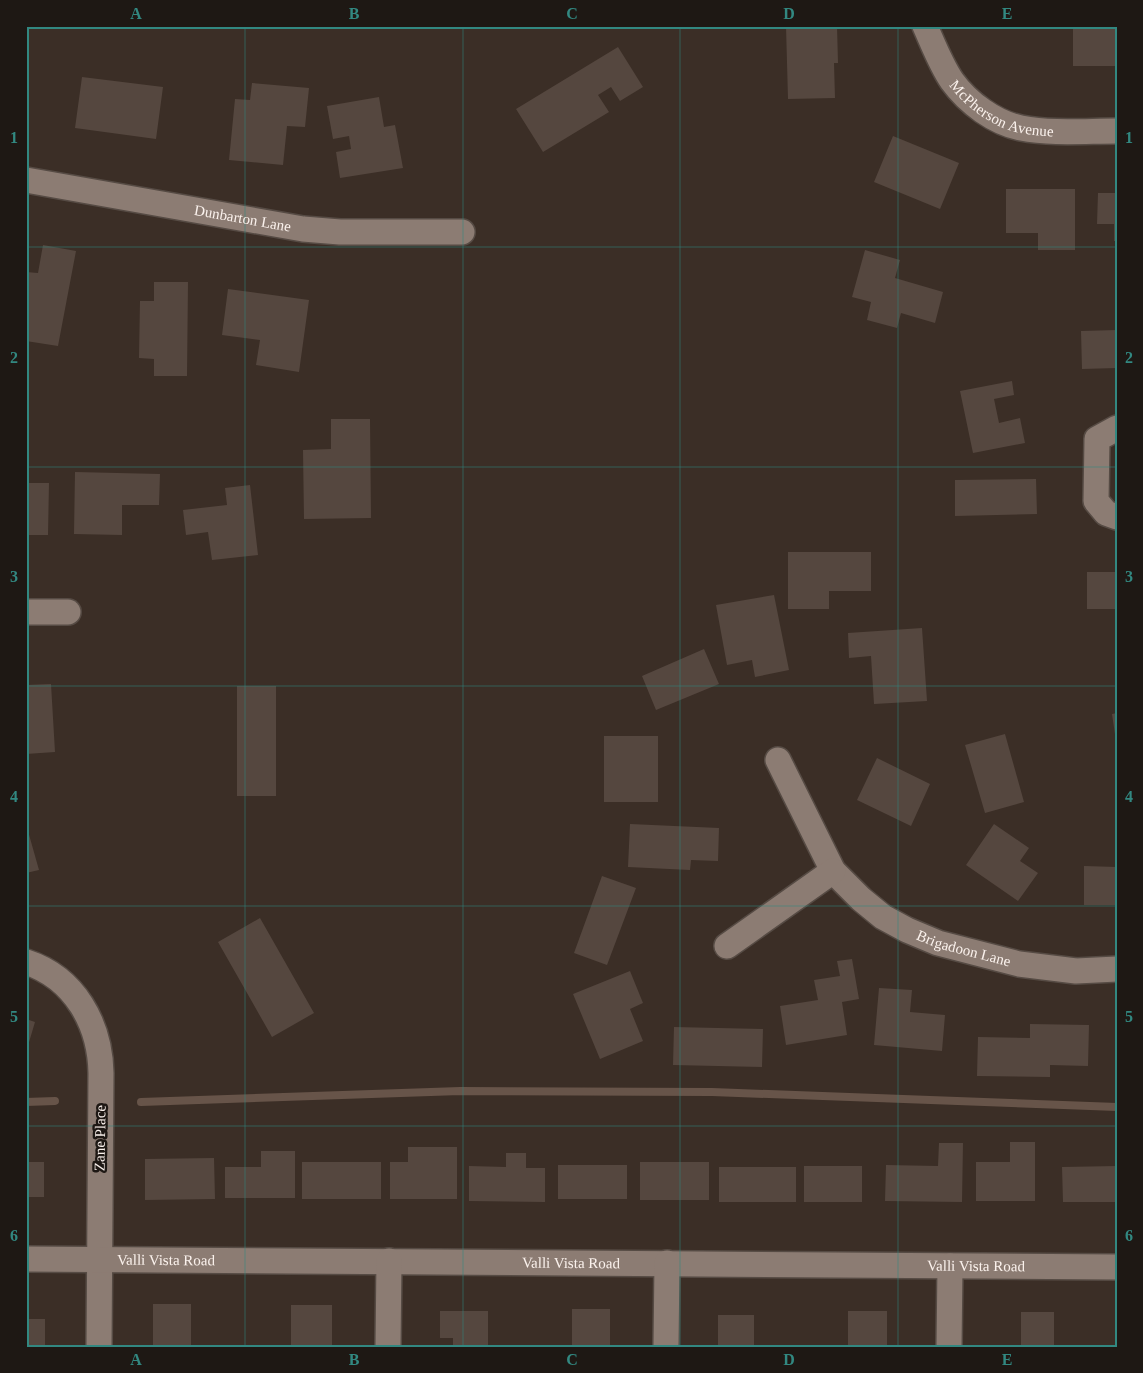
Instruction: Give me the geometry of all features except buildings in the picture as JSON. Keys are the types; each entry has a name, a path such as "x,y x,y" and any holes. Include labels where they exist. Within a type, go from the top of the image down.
{"street":[{"name":"McPherson Avenue","path":"925,26 952,81 972,102 995,118 1020,128 1052,131 1117,131"},
{"name":"Dunbarton Lane","path":"26,180 303,230 377,233 462,232"},
{"path":"1117,428 1097,439 1096,501 1106,513 1117,517"},
{"path":"26,612 68,612"},
{"name":"Brigadoon Lane","path":"778,760 833,871 861,899 883,917 938,943 1019,964 1053,970 1117,969"},
{"path":"727,946 833,871"},
{"name":"Zane Place","path":"26,962 37,965 58,979 77,998 90,1019 99,1045 102,1073 98,1347"},
{"name":"Valli Vista Road","path":"26,1259 1117,1267"},
{"path":"388,1347 389,1261"},
{"path":"666,1347 667,1263"},
{"path":"949,1347 950,1266"}],"waterway":[{"path":"141,1102 460,1091 712,1092 1117,1107"},
{"path":"26,1102 55,1101"}]}
